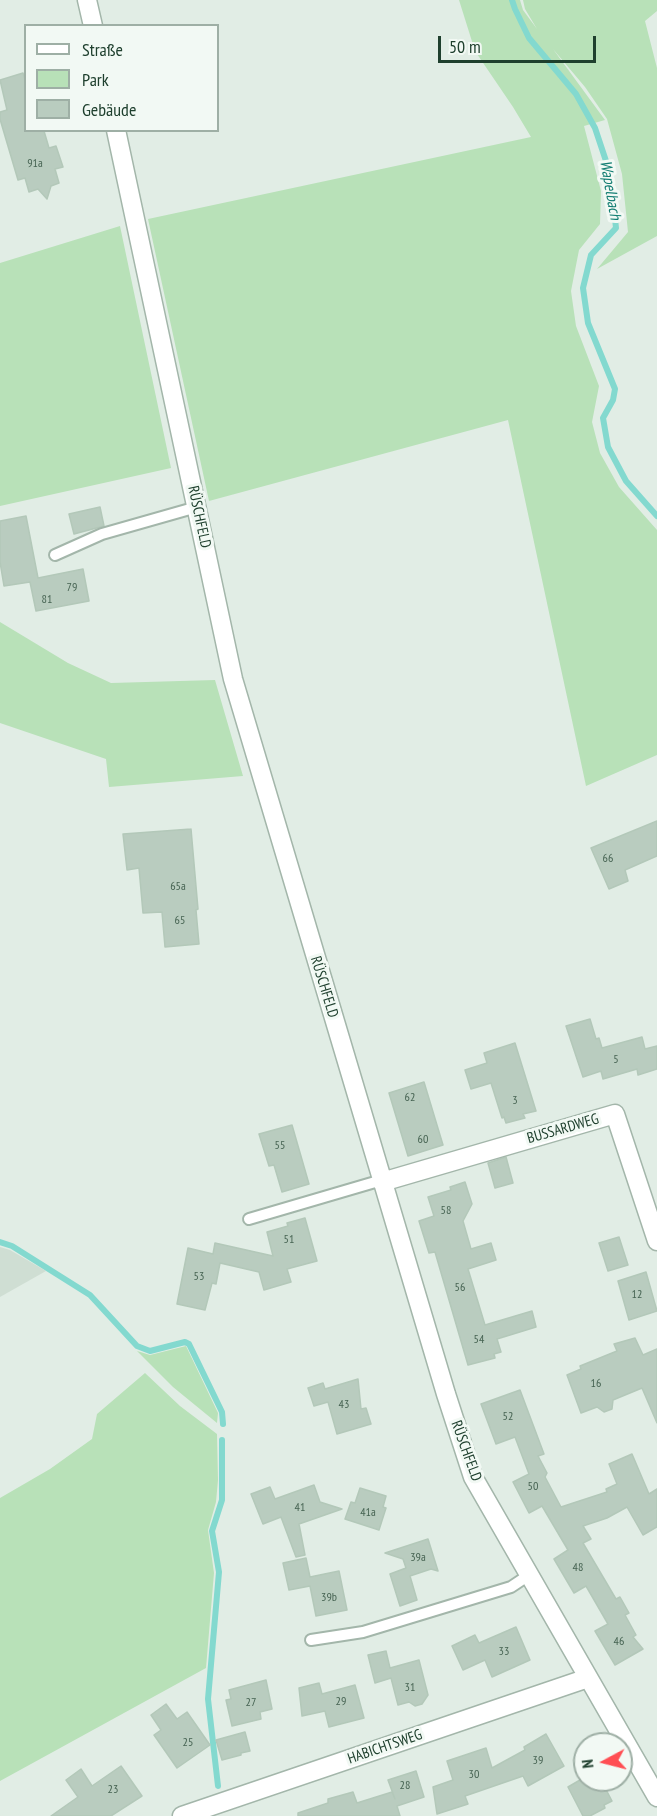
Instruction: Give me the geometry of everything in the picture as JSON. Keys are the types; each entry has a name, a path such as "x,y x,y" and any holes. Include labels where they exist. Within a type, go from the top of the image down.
{"street":[{"path":"87,0 93,24"},
{"name":"RÜSCHFELD","path":"116,132 233,679 446,1394 473,1477 657,1797"},
{"name":"BUSSARDWEG","path":"382,1181 615,1114 657,1241"},
{"name":"HABICHTSWEG","path":"182,1816 588,1678"}],"lane":[{"path":"55,555 102,534 197,507"},
{"path":"249,1219 382,1181"},
{"path":"311,1640 363,1632 511,1587 529,1575"}],"shaded area":[{"path":"0,1247 10,1250 46,1271 0,1297"}],"green space":[{"path":"459,0 520,0 523,10 537,29 525,9 523,0 657,0 657,11 645,21 657,68 657,236 597,269 628,232 622,174 607,119 585,87 553,49 605,120 584,126 601,191 600,224 579,250 571,291 576,326 599,386 592,422 600,453 619,487 657,530 657,755 586,786 508,420 209,501 148,219 531,137 475,51"},
{"path":"120,226 171,468 0,506 0,263"},
{"path":"0,622 68,663 111,683 215,680 243,776 109,787 106,759 0,723"},
{"path":"186,1346 218,1413 217,1423 173,1387 137,1351 150,1355"},
{"path":"145,1373 180,1406 217,1434 216,1502 208,1530 214,1573 206,1668 0,1781 0,1498 50,1469 92,1439 97,1414"}],"building":[{"path":"23,73 24,132 44,132 49,148 56,146 63,167 55,169 59,183 51,186 47,199 38,189 29,192 25,178 18,180 0,119 0,112 7,110 0,80"},
{"path":"100,507 104,526 74,534 69,514"},
{"path":"26,516 38,578 83,569 89,601 36,611 30,582 4,586 0,562 0,521"},
{"path":"657,821 657,856 625,870 628,881 609,889 591,848"},
{"path":"191,829 199,944 165,947 162,912 143,913 139,868 127,870 123,834"},
{"path":"590,1019 596,1039 599,1038 602,1048 642,1037 645,1049 657,1046 657,1069 638,1075 637,1069 603,1079 601,1071 583,1077 566,1026"},
{"path":"515,1043 536,1111 523,1114 525,1118 506,1123 504,1117 502,1118 491,1083 471,1089 465,1070 487,1063 484,1053"},
{"path":"424,1082 443,1145 408,1156 389,1093"},
{"path":"292,1125 309,1184 282,1192 274,1165 269,1166 259,1134"},
{"path":"506,1157 513,1183 495,1188 488,1163"},
{"path":"465,1182 472,1204 463,1221 471,1249 491,1243 496,1260 468,1269 485,1325 532,1311 536,1327 497,1339 501,1352 494,1354 495,1358 468,1365 435,1252 429,1253 419,1221 434,1216 428,1197 451,1190 450,1187"},
{"path":"305,1218 317,1261 287,1269 291,1282 264,1290 259,1272 220,1263 216,1284 212,1283 205,1310 177,1304 188,1248 213,1254 215,1243 273,1256 267,1232"},
{"path":"619,1237 628,1265 608,1271 599,1243"},
{"path":"646,1272 657,1311 629,1320 618,1281"},
{"path":"635,1338 643,1355 657,1349 657,1423 642,1388 613,1400 612,1409 604,1412 597,1407 581,1413 567,1375 581,1369 580,1366 617,1351 614,1344"},
{"path":"358,1379 361,1409 366,1408 371,1424 337,1434 328,1402 314,1406 308,1388 323,1383 325,1389"},
{"path":"520,1390 544,1454 538,1456 547,1473 545,1477 561,1507 607,1492 606,1489 617,1484 609,1464 632,1454 649,1494 657,1489 657,1527 643,1535 627,1507 607,1518 583,1526 591,1539 583,1543 616,1599 620,1597 629,1613 625,1615 636,1635 633,1637 643,1649 615,1665 595,1631 608,1624 586,1586 574,1593 554,1559 568,1550 542,1506 529,1513 513,1482 529,1474 515,1437 496,1444 481,1404"},
{"path":"314,1485 320,1502 342,1509 299,1524 305,1555 296,1557 281,1517 263,1524 251,1494 270,1487 275,1499"},
{"path":"360,1488 386,1496 383,1507 386,1508 379,1530 345,1519 351,1502 355,1503"},
{"path":"428,1539 438,1571 431,1569 410,1576 417,1600 400,1606 390,1574 406,1568 403,1559 385,1553"},
{"path":"306,1558 310,1577 339,1571 347,1610 316,1616 310,1586 289,1590 283,1563"},
{"path":"516,1627 530,1660 492,1677 485,1660 463,1670 452,1646 475,1635 479,1643"},
{"path":"386,1651 390,1668 419,1660 428,1695 422,1704 415,1706 409,1702 398,1705 391,1678 375,1683 368,1655"},
{"path":"266,1680 272,1709 260,1712 261,1719 232,1726 226,1700 231,1699 229,1690"},
{"path":"319,1683 322,1694 355,1685 364,1718 329,1727 325,1711 302,1716 299,1688"},
{"path":"166,1704 177,1719 187,1712 210,1745 177,1768 154,1735 161,1730 151,1715"},
{"path":"245,1732 250,1751 222,1760 216,1740"},
{"path":"546,1734 564,1766 528,1786 523,1776 465,1796 468,1804 437,1814 433,1787 453,1780 447,1761 486,1748 492,1768 525,1750 524,1747"},
{"path":"121,1766 142,1796 111,1816 51,1816 78,1797 66,1780 81,1769 92,1786"},
{"path":"416,1771 424,1797 397,1806 400,1816 298,1816 298,1813 328,1803 328,1799 353,1792 357,1803 392,1792 395,1799 388,1780"},
{"path":"573,1784 573,1792 607,1792 612,1801 604,1805 605,1808 590,1816 583,1816 568,1787"}],"waterway":[{"name":"Wapelbach","path":"512,0 529,38 576,94 595,128 610,173 616,228 591,255 583,288 588,323 615,389 613,400 603,418 608,447 626,481 657,516"},
{"path":"0,1242 12,1246 90,1295 137,1346 150,1351 185,1342 189,1344 222,1412 223,1424"},
{"path":"218,1786 208,1699 219,1572 212,1531 222,1500 222,1440"}]}
